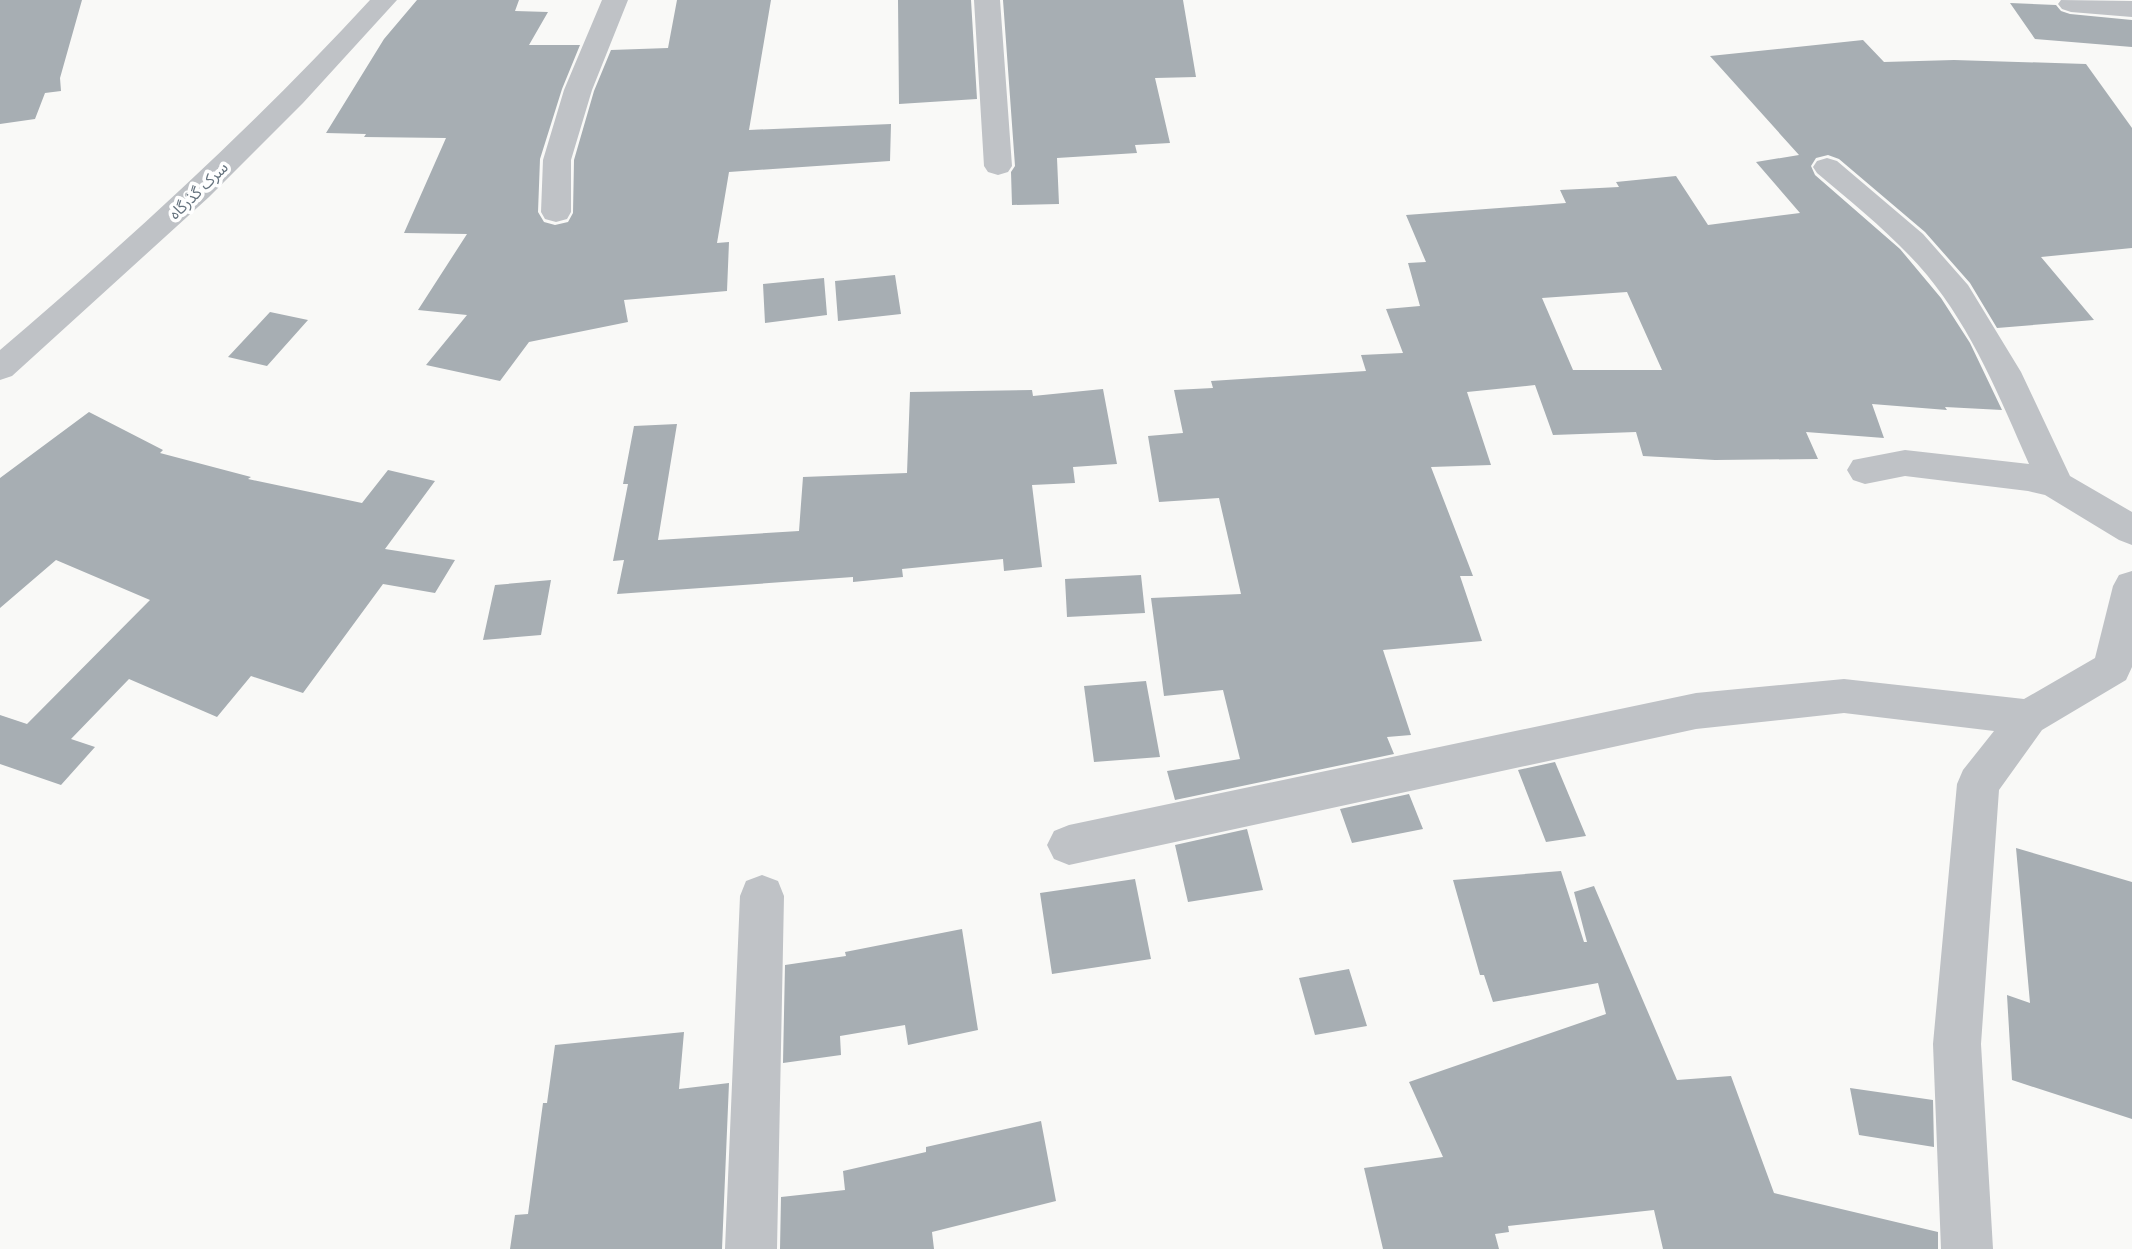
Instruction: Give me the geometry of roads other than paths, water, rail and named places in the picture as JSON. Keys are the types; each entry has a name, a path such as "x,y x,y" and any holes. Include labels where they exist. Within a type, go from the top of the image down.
{"street":[{"name":"سرک گذرگاه","path":"0,368 133,254 331,60 384,0"},
{"path":"556,212 557,160 578,90 615,0"},
{"path":"987,0 998,166"},
{"path":"2071,4 2132,9"},
{"path":"1827,167 1893,221 1939,269 1984,333 2006,372 2056,485"},
{"path":"1865,470 1905,464 2028,477 2056,485 2132,530"},
{"path":"1967,1249 1957,1044 1978,784 2028,717 2112,668 2132,586"},
{"path":"1069,845 1696,711 1844,696 2028,717"},
{"path":"751,1249 762,896"}]}
